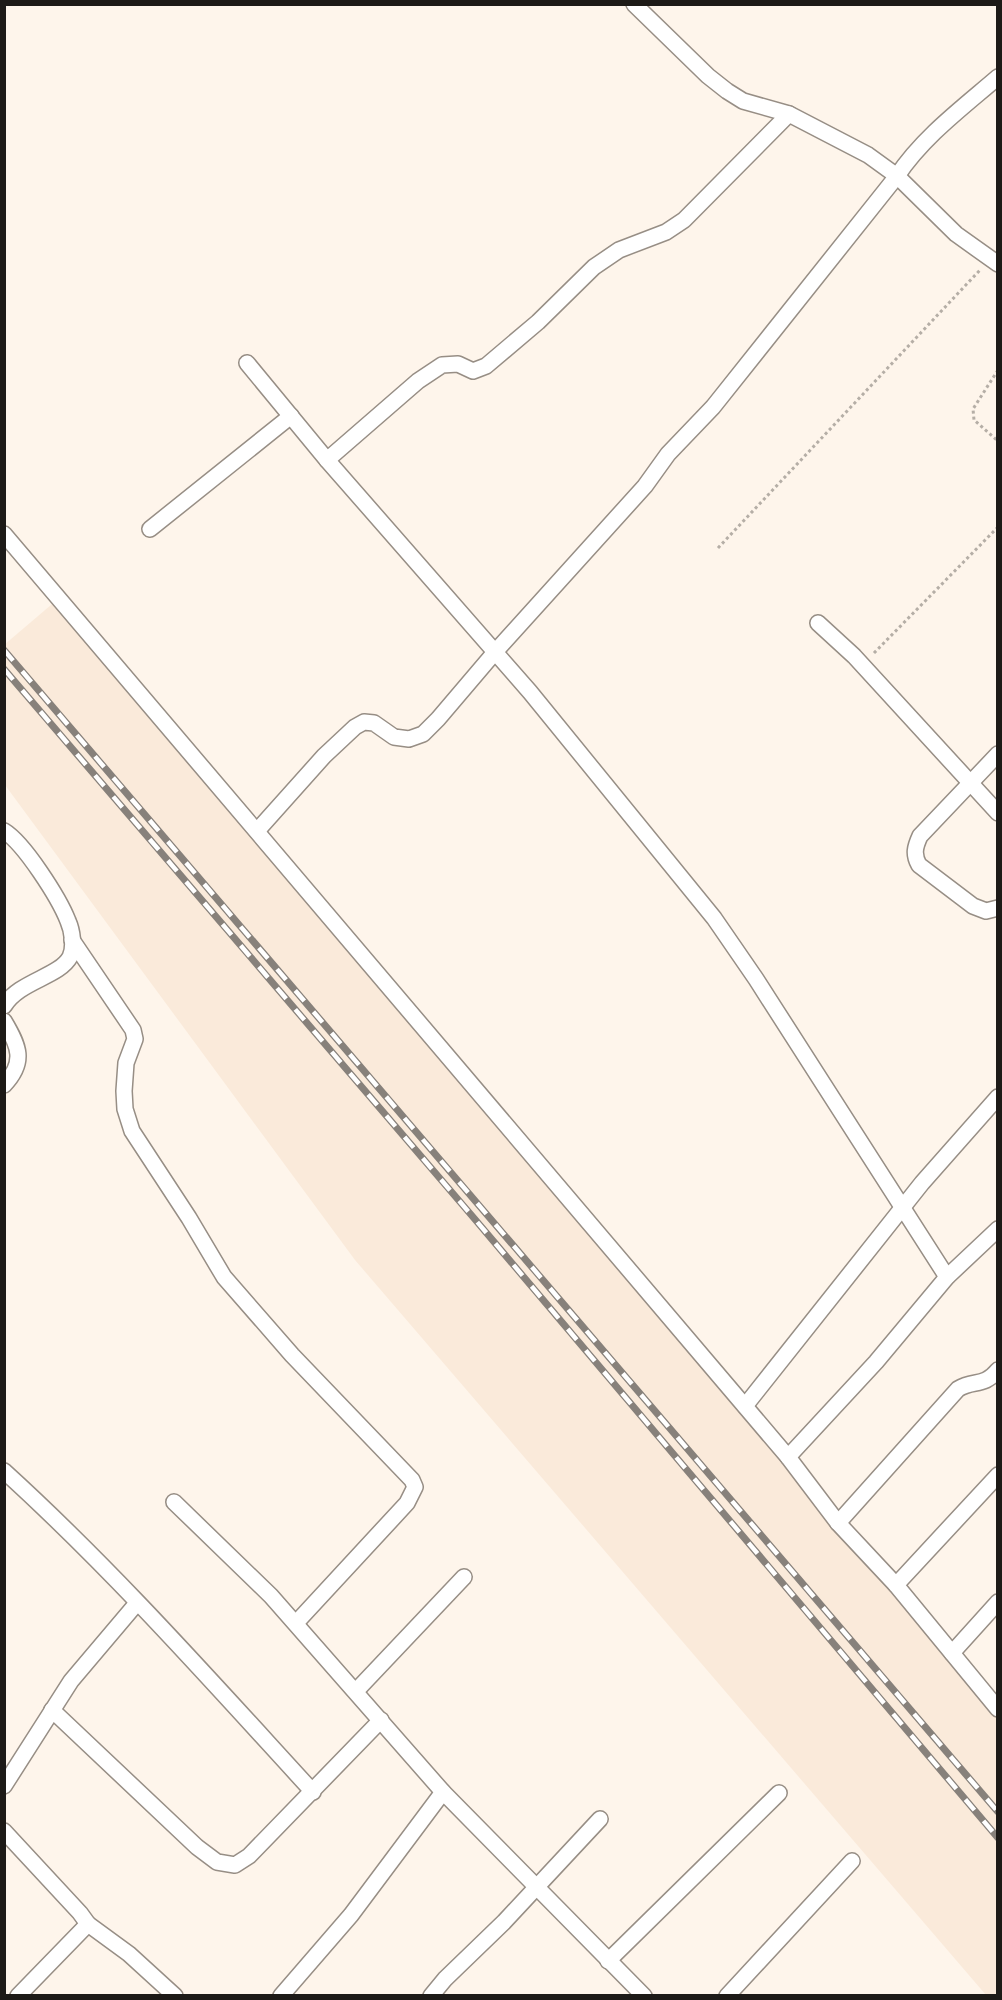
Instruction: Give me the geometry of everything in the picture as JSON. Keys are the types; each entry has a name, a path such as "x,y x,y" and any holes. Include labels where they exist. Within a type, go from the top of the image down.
{"street":[{"path":"634,4 727,91 743,101 789,114 868,155 897,176 956,234 994,262"},
{"path":"257,831 324,756 355,727 364,722 374,723 394,737 409,739 423,734 438,719 495,652 645,486 668,454 713,407 897,176 910,156 998,77"},
{"path":"327,460 418,381 442,365 458,364 473,371 486,366 538,322 594,267 619,250 650,236 666,232 684,220 789,114"},
{"path":"247,363 327,460 583,755 714,918 756,979 947,1277"},
{"path":"150,529 291,416"},
{"path":"4,534 788,1457 838,1523 897,1585 998,1708"},
{"path":"819,623 863,666 998,813"},
{"path":"998,754 920,836 915,848 915,858 919,865 973,906 986,911 998,908"},
{"path":"4,831 10,834 24,851 57,900 69,922 72,939 70,956 61,966 17,990 4,1006"},
{"path":"72,939 133,1030 135,1039 126,1063 124,1091 125,1109 132,1131 189,1218 224,1277 292,1354 412,1480 415,1487 407,1503 296,1623"},
{"path":"4,1022 18,1046 19,1062 13,1076 4,1085"},
{"path":"744,1406 922,1183 998,1097"},
{"path":"788,1457 876,1362 947,1277 998,1229"},
{"path":"838,1523 958,1389 966,1384 986,1382 998,1370"},
{"path":"4,1471 52,1513 155,1620 313,1792"},
{"path":"897,1585 998,1474"},
{"path":"174,1502 239,1563 296,1623 443,1792 644,1995"},
{"path":"356,1691 464,1577"},
{"path":"952,1653 998,1602"},
{"path":"4,1786 71,1681 137,1603"},
{"path":"52,1710 197,1847 217,1862 235,1865 249,1856 381,1720"},
{"path":"281,1995 351,1915 443,1792"},
{"path":"608,1961 779,1793"},
{"path":"431,1995 476,1951 600,1819"},
{"path":"4,1831 88,1923 129,1954 175,1995"},
{"path":"727,1995 852,1861"},
{"path":"18,1995 88,1923"}],"path":[{"path":"718,548 994,262"},
{"path":"998,370 973,409 974,420 998,441"},
{"path":"863,666 998,526"}],"shaded area":[{"path":"58,599 997,1713 997,1995 986,1995 355,1260 5,785 4,645"}],"railway":[{"path":"4,650 998,1812"},
{"path":"4,669 473,1217 998,1838"}]}
